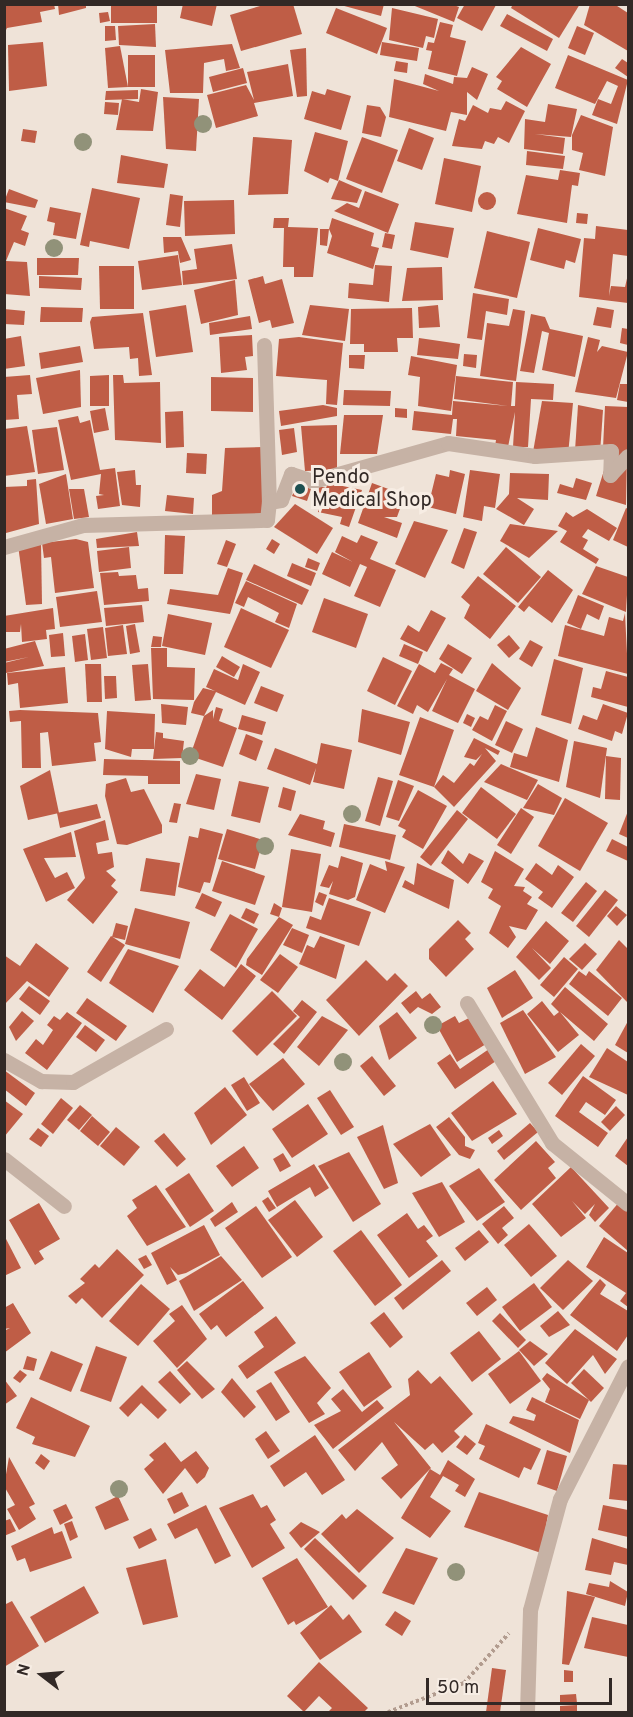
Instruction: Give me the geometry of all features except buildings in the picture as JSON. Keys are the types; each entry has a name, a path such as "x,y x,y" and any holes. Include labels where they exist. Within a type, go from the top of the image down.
{"street":[{"path":"4,547 83,525 267,520 264,345"},
{"path":"268,502 281,501 291,474 313,482 448,443 535,456 612,451 610,475 628,456"},
{"path":"467,1003 552,1143 628,1204"},
{"path":"4,1060 41,1081 73,1082 166,1029"},
{"path":"4,1159 64,1206"},
{"path":"527,1713 530,1610 560,1499 628,1366"}],"path":[{"path":"388,1713 464,1683 530,1610"}],"place":[{"name":"Pendo Medical Shop","path":"300,489"}]}
